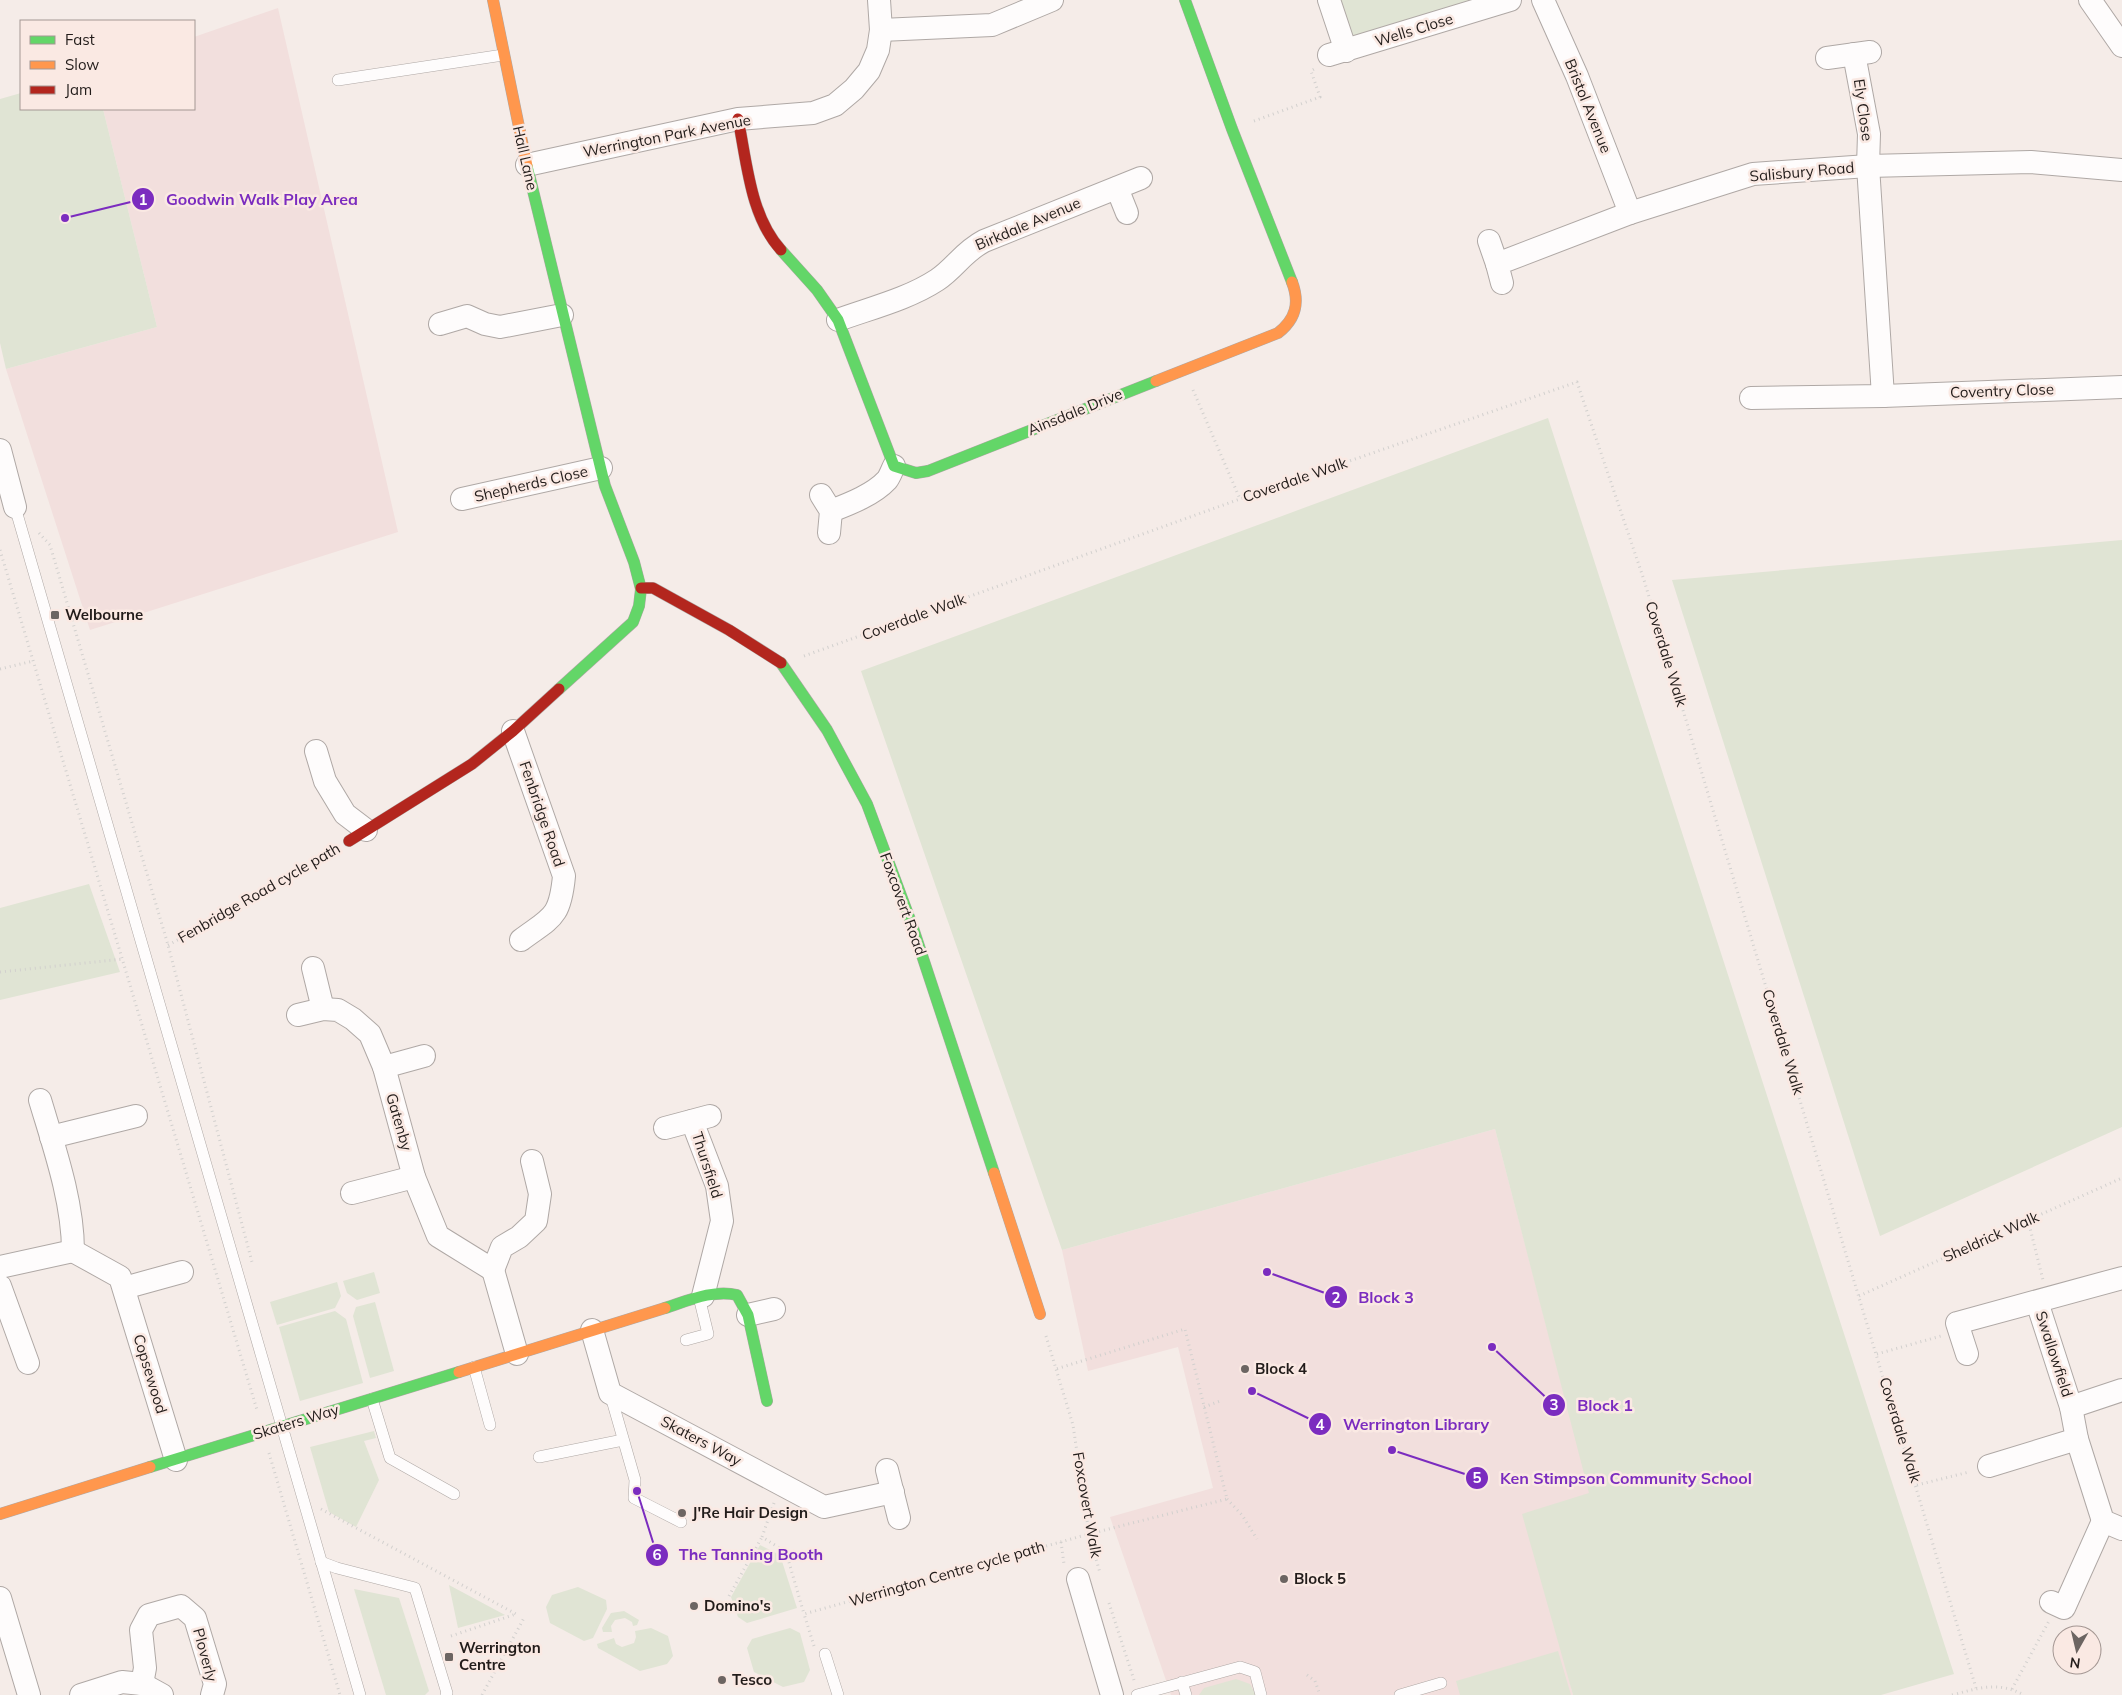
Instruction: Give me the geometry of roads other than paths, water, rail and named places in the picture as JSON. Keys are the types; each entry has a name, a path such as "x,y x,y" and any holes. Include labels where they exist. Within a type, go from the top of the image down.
{"street":[{"name":"Hall Lane","path":"494,0 503,55 562,315 601,468 614,512 630,552 641,588"},
{"name":"Werrington Park Avenue","path":"527,165 738,119 813,113 835,105 854,89 869,70 878,50 881,30 879,0"},
{"path":"881,30 992,25 1052,0"},
{"name":"Ainsdale Drive","path":"894,466 916,473 928,471 1278,333 1290,323 1297,310 1296,293 1232,129 1185,0"},
{"name":"Wells Close","path":"1329,0 1337,53 1510,0"},
{"name":"Bristol Avenue","path":"1543,0 1577,76 1630,213"},
{"path":"2090,0 2122,46"},
{"name":"Ely Close","path":"1827,58 1862,53 1869,134 1868,166"},
{"path":"738,119 754,197 763,224 775,244 817,290 838,320 894,466 888,479 878,487 852,503 827,513"},
{"name":"Salisbury Road","path":"1489,241 1500,274 1630,213 1753,174 1868,166 2031,162 2122,170"},
{"path":"1868,166 1883,396"},
{"name":"Birkdale Avenue","path":"838,320 922,289 940,278 970,248 984,241 1141,178"},
{"path":"1117,188 1127,213"},
{"path":"440,324 467,316 500,328 562,315"},
{"name":"Coventry Close","path":"1751,398 1883,396 2122,388"},
{"path":"0,450 15,507"},
{"name":"Shepherds Close","path":"462,500 601,468"},
{"path":"316,751 325,781 358,835 472,764 513,731 633,622 638,608 641,588"},
{"name":"Foxcovert Road","path":"641,588 653,588 729,630 782,664 827,730 867,804 912,925 1040,1314"},
{"name":"Fenbridge Road","path":"513,731 564,876 562,897 558,910 551,918 520,940"},
{"path":"313,968 323,1009"},
{"name":"Gatenby","path":"298,1015 323,1009 338,1010 353,1019 370,1034 384,1067 414,1177 438,1236 493,1270"},
{"path":"384,1067 424,1056"},
{"path":"0,1266 73,1251 73,1226 40,1100"},
{"path":"51,1137 136,1116"},
{"name":"Thursfield","path":"665,1128 701,1119 717,1186 722,1221 701,1296"},
{"path":"518,1354 493,1270 502,1247 519,1237 536,1221 540,1194 532,1161"},
{"path":"352,1193 414,1177"},
{"name":"Copsewood","path":"73,1251 120,1277 176,1460"},
{"path":"124,1288 182,1272"},
{"name":"Swallowfield","path":"1967,1354 1957,1323 2122,1278"},
{"path":"0,1286 28,1363"},
{"name":"Skaters Way","path":"0,1514 701,1296 726,1292 738,1295 748,1315"},
{"name":"Swallowfield","path":"2042,1300 2071,1407 2077,1440 2112,1525 2064,1608 2051,1602"},
{"path":"767,1401 748,1315 774,1309"},
{"path":"592,1330 610,1393"},
{"name":"Swallowfield","path":"2071,1407 2122,1390"},
{"name":"Skaters Way","path":"610,1393 824,1506 893,1492"},
{"path":"1990,1466 2077,1440"},
{"path":"887,1470 899,1518"},
{"path":"1078,1579 1112,1695"},
{"path":"0,1598 29,1695"},
{"name":"Ploverly","path":"142,1684 145,1668 140,1630 149,1615 181,1606 195,1618 215,1684 212,1695"},
{"path":"81,1695 122,1682 142,1684 162,1695"}],"lane":[{"path":"338,80 503,55"},
{"path":"15,507 360,1695"},
{"path":"686,1340 708,1334 701,1296"},
{"path":"474,1367 490,1426"},
{"path":"610,1393 635,1480 634,1498 681,1522"},
{"path":"372,1399 390,1458 454,1494"},
{"path":"539,1458 623,1440"},
{"path":"321,1562 337,1568 415,1588 446,1695"},
{"path":"825,1654 838,1695"},
{"path":"1138,1695 1240,1667 1255,1672 1261,1695"},
{"path":"1182,1682 1186,1695"},
{"path":"1400,1695 1441,1683"}],"place":[{"name":"Goodwin Walk Play Area","path":"65,218"},
{"name":"Welbourne","path":"55,615"},
{"name":"Block 3","path":"1267,1272"},
{"name":"Block 1","path":"1492,1347"},
{"name":"Block 4","path":"1245,1369"},
{"name":"Werrington Library","path":"1252,1391"},
{"name":"Ken Stimpson Community School","path":"1392,1450"},
{"name":"The Tanning Booth","path":"637,1491"},
{"name":"J'Re Hair Design","path":"682,1513"},
{"name":"Block 5","path":"1284,1579"},
{"name":"Domino's","path":"694,1606"},
{"name":"Werrington Centre","path":"449,1657"},
{"name":"Tesco","path":"722,1680"}]}
